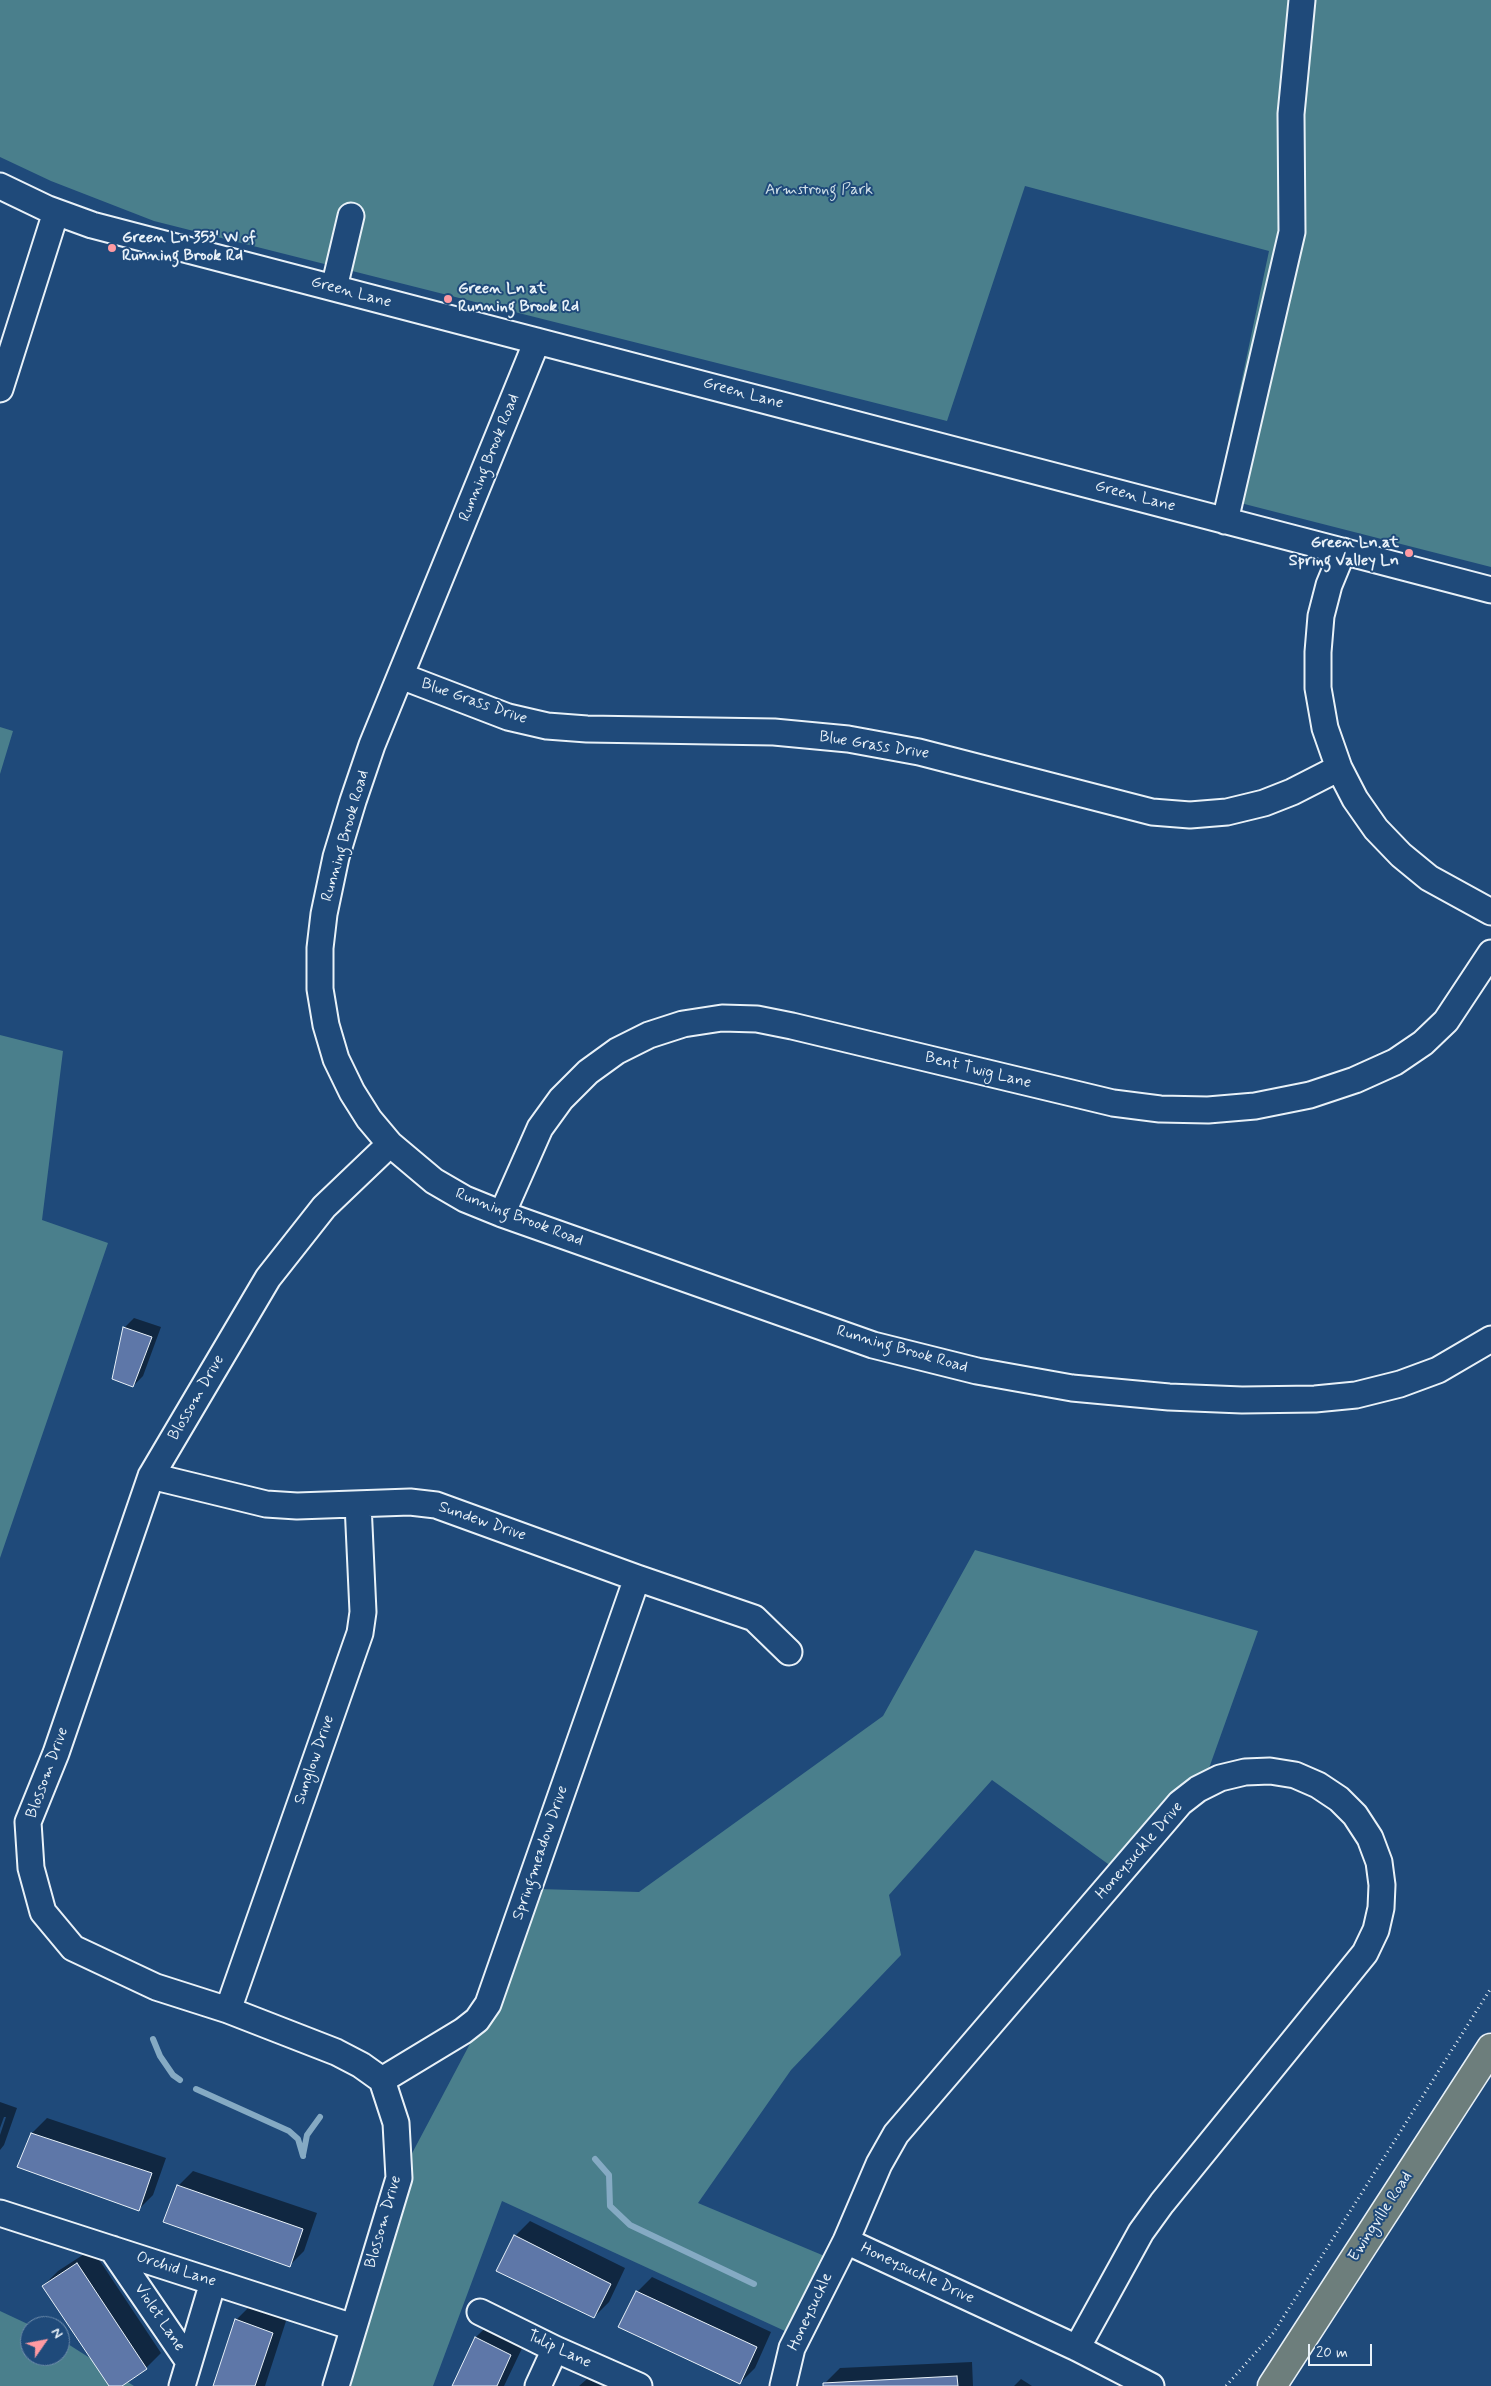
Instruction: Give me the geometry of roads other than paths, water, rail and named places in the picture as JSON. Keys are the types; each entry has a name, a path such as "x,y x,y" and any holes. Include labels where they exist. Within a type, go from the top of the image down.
{"main road":[{"name":"Ewingville Road","path":"1272,2386 1491,2048"}],"street":[{"path":"1225,520 1292,232 1291,114 1302,0"},
{"name":"Green Lane","path":"0,186 56,212 92,225 1491,590"},
{"path":"0,389 56,212"},
{"path":"334,288 351,216"},
{"name":"Running Brook Road","path":"537,341 401,676 353,801 336,857 324,914 320,948 320,989 326,1024 336,1059 356,1099 369,1119 390,1144 434,1181 465,1199 502,1214 873,1345 976,1371 1072,1388 1169,1397 1242,1400 1315,1399 1356,1395 1400,1384 1438,1370 1491,1339"},
{"path":"1343,551 1329,585 1322,616 1318,652 1318,688 1324,720 1339,768 1355,799 1376,828 1401,855 1430,878 1491,912"},
{"name":"Blue Grass Drive","path":"401,676 508,717 547,726 774,732 848,739 920,752 1152,812 1190,815 1228,812 1271,800 1339,768"},
{"name":"Bent Twig Lane","path":"502,1214 540,1128 561,1099 588,1072 617,1051 649,1035 683,1024 722,1018 757,1019 1113,1103 1160,1109 1217,1109 1255,1106 1310,1095 1355,1080 1395,1062 1423,1043 1446,1021 1491,953"},
{"name":"Blossom Drive","path":"336,2386 399,2178 396,2123 382,2080 361,2065 336,2052 228,2010 156,1987 73,1948 43,1912 31,1868 28,1822 56,1753 151,1476 268,1278 324,1207 390,1144"},
{"name":"Sundew Drive","path":"151,1476 266,1504 297,1506 410,1502 436,1505 754,1618 789,1652"},
{"name":"Sunglow Drive","path":"228,2010 360,1633 363,1612 358,1504"},
{"name":"Springmeadow Drive","path":"382,2080 463,2031 477,2020 488,2004 637,1578"},
{"name":"Honeysuckle Drive","path":"1077,2348 1140,2232 1162,2202 1365,1953 1376,1930 1381,1908 1382,1885 1378,1862 1370,1838 1355,1815 1339,1799 1318,1785 1286,1774 1270,1771 1245,1772 1220,1778 1198,1789 1180,1803 896,2134 879,2164 846,2241 1077,2348 1151,2386"},
{"name":"Orchid Lane","path":"0,2213 353,2327"},
{"name":"Honeysuckle","path":"783,2386 792,2348 846,2241"},
{"name":"Violet Lane","path":"112,2249 189,2362"},
{"name":"Violet Lane","path":"182,2386 213,2282"},
{"name":"Tulip Lane","path":"480,2312 555,2349 639,2386"},
{"path":"538,2386 555,2349"}],"waterway":[{"path":"153,2039 160,2056 173,2075 180,2080"},
{"path":"196,2089 289,2131 298,2139 303,2156"},
{"path":"303,2155 307,2135 320,2117"},
{"path":"595,2159 609,2175 610,2206 630,2225 754,2284"}],"place":[{"name":"Green Ln 353' W of Running Brook Rd","path":"112,248"},
{"name":"Green Ln at Running Brook Rd","path":"448,299"},
{"name":"Green Ln at Spring Valley Ln","path":"1409,553"}],"park label":[{"name":"Armstrong Park","path":"819,191"}]}
